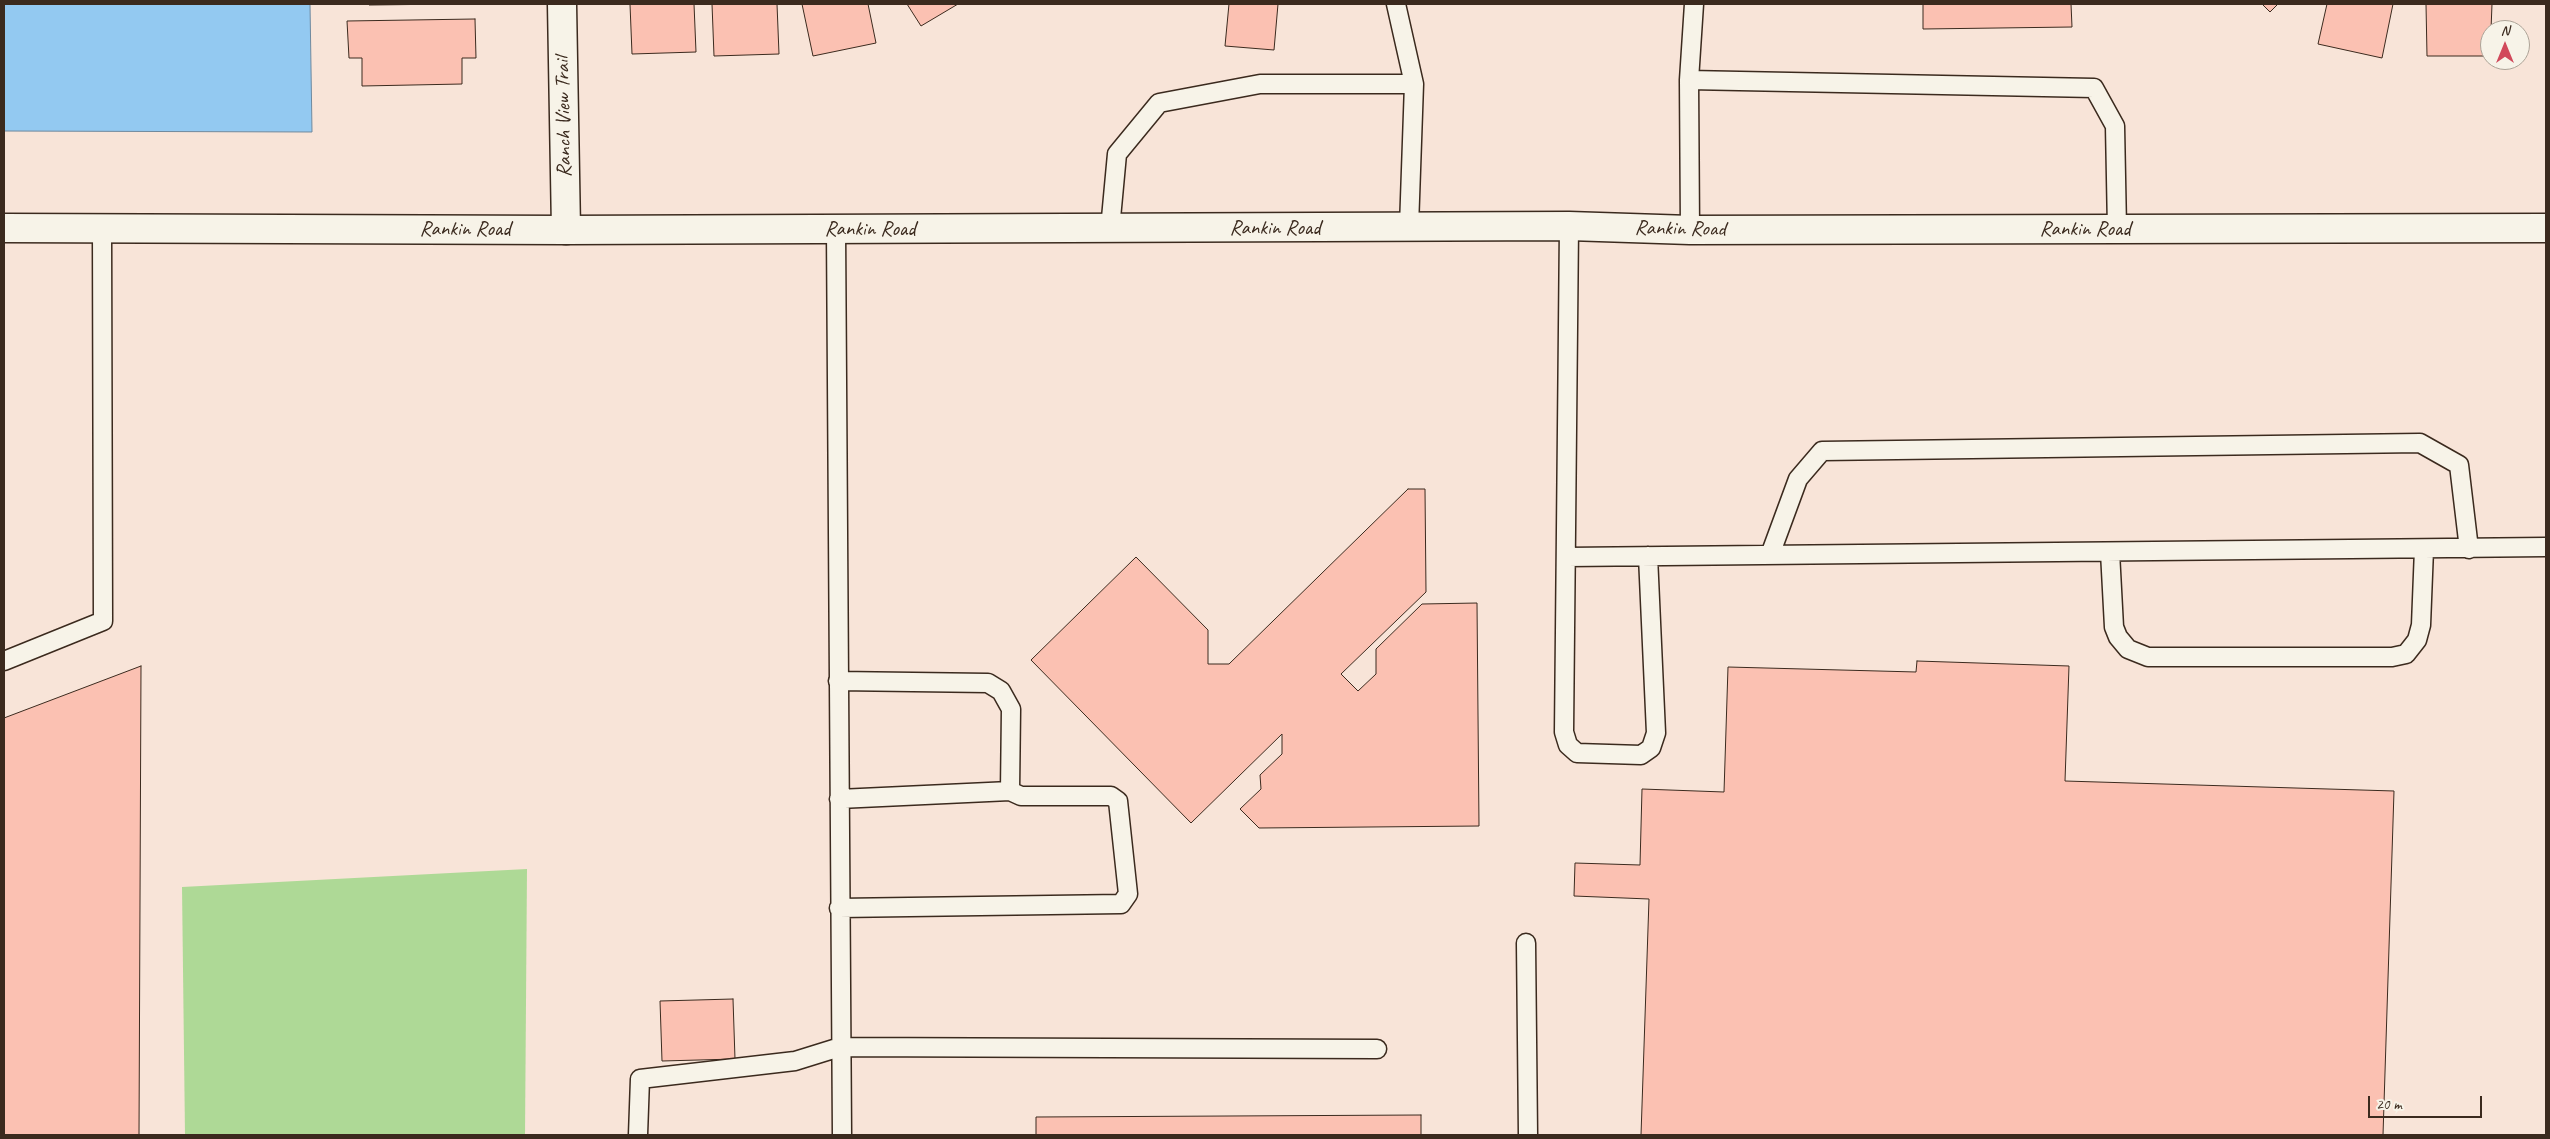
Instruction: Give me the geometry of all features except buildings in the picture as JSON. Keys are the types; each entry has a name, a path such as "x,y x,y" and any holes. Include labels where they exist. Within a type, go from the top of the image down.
{"main road":[{"name":"Ranch View Trail","path":"562,4 566,230"},
{"name":"Rankin Road","path":"4,228 836,230 1569,226 1690,230 2546,228"}],"lane":[{"path":"1396,4 1414,84 1409,227"},
{"path":"1690,230 1689,80 1694,4"},
{"path":"1689,80 2094,88 2115,126 2117,229"},
{"path":"1110,229 1117,154 1159,103 1260,84 1414,84"},
{"path":"1569,226 1564,732 1568,744 1577,753 1641,755 1651,748 1656,732 1648,556"},
{"path":"4,661 103,621 102,228"},
{"path":"836,230 842,1135"},
{"path":"1770,555 1798,478 1822,451 2420,443 2459,465 2469,549"},
{"path":"1567,557 2546,547"},
{"path":"2110,552 2114,627 2118,637 2128,649 2148,657 2392,657 2406,654 2417,640 2422,625 2424,549"},
{"path":"838,681 988,683 1001,692 1011,709 1010,791"},
{"path":"839,799 1010,791 1021,796 1110,796 1118,801 1128,894 1121,904 839,908"},
{"path":"1526,943 1528,1135"},
{"path":"638,1135 640,1079 795,1061 840,1047 1377,1049"}],"green space":[{"path":"527,869 525,1135 185,1135 182,887"}],"water":[{"path":"4,4 310,4 312,132 4,131"}]}
